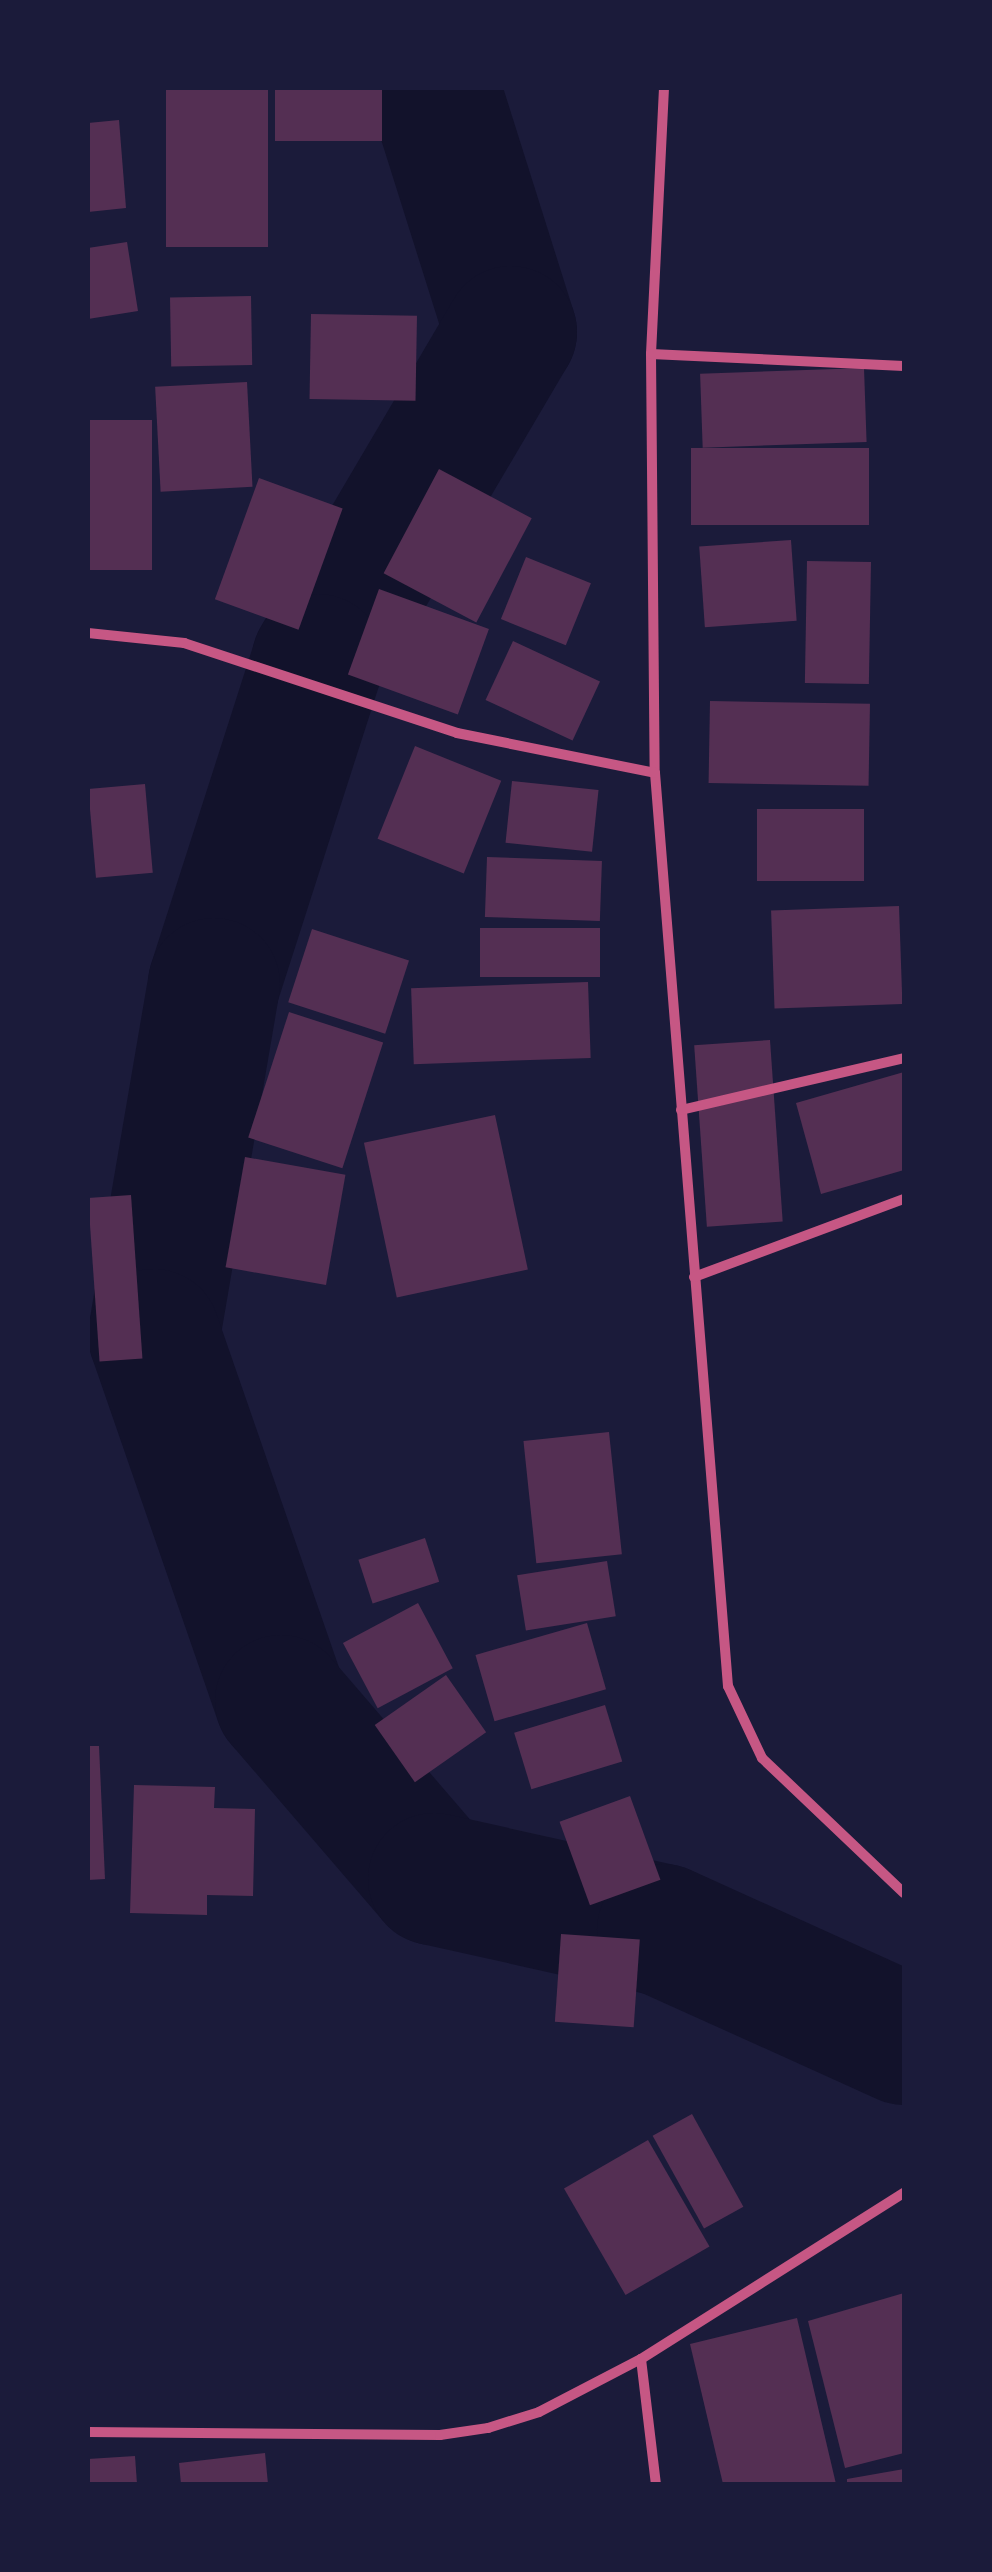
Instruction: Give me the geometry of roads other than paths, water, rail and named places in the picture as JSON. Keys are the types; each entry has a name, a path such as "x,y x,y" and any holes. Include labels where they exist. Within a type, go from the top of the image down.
{"street":[{"path":"664,88 652,354 655,773 728,1686 762,1758 904,1893"},
{"path":"652,354 904,366"},
{"path":"88,633 142,634 532,753 655,773"},
{"path":"681,1110 904,1058"},
{"path":"694,1278 904,1199"},
{"path":"88,2432 440,2435 538,2412 641,2359 904,2193"},
{"path":"641,2359 656,2484"}],"waterway":[{"path":"434,88 511,332 318,660 214,984 154,1335 281,1701 434,1879 663,1930 904,2039"}]}
